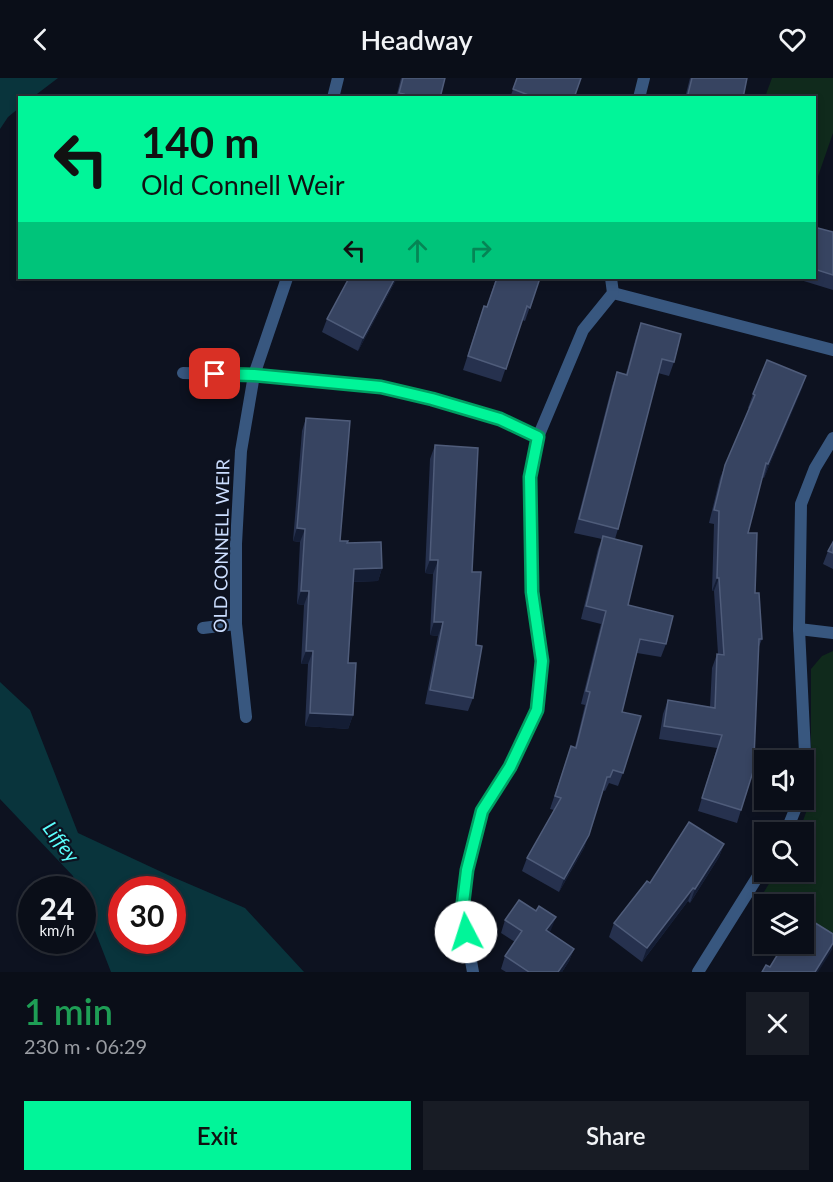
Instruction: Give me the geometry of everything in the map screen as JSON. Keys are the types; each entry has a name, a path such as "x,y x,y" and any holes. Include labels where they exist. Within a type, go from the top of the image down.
{"street":[{"path":"334,96 338,78"},
{"path":"640,96 645,78"},
{"name":"OLD CONNELL WEIR","path":"246,717 236,624 236,544 241,451 254,375 287,279"},
{"path":"473,972 462,911 467,870 482,811 510,767 537,710 542,661 532,592 530,477 538,437 583,330 613,293 611,279"},
{"path":"613,293 833,350"},
{"path":"183,373 254,375 381,387 422,396 500,419 538,437"},
{"path":"805,750 799,629 801,504 815,468 833,438"},
{"path":"203,628 236,624"},
{"path":"799,629 833,633"},
{"path":"698,972 755,882"}],"shaded area":[{"path":"772,78 833,78 833,133 816,182 816,96 765,96"},
{"path":"833,651 833,944 814,932 814,894 763,894 770,882 814,882 814,822 803,822 807,810 814,810 811,669 822,656"}],"water":[{"path":"0,78 58,78 34,96 18,96 18,109 8,117 0,129"},
{"name":"Liffey","path":"0,682 30,710 78,833 170,876 108,876 108,954 186,954 186,883 245,908 304,972 111,972 96,933 96,876 73,876 0,799"}],"building":[{"path":"403,78 445,78 440,96 404,96 404,94 399,93"},
{"path":"517,78 581,78 575,96 531,96 513,89"},
{"path":"692,78 747,78 743,96 688,96"},
{"path":"816,228 833,232 833,275 816,270"},
{"path":"348,279 394,279 363,338 327,319"},
{"path":"497,279 540,279 530,308 527,306 506,369 468,356 484,306 487,307"},
{"path":"641,323 681,334 674,362 662,359 618,529 579,519 617,372 627,375"},
{"path":"767,360 806,376 768,464 766,463 748,533 757,533 755,593 759,593 762,639 759,639 754,769 741,810 702,798 722,735 664,726 668,700 715,708 717,654 724,655 719,578 717,578 719,511 714,510 725,465 755,395 753,394"},
{"path":"306,418 350,421 340,541 348,541 347,543 381,542 382,568 354,569 348,663 356,663 353,715 310,713 313,651 306,651 309,591 301,591 305,529 297,528"},
{"path":"435,445 478,448 472,572 481,572 476,645 482,646 473,698 430,690 443,622 434,622 438,560 430,560"},
{"path":"603,536 642,546 628,605 673,616 666,644 640,639 622,712 641,716 623,773 613,770 610,777 607,777 589,835 564,879 527,858 561,798 555,796 571,746 576,748 590,692 586,691 606,611 586,606"},
{"path":"833,542 833,553 828,551"},
{"path":"689,822 724,844 695,889 693,888 647,948 614,923 647,881 650,883"},
{"path":"519,900 536,911 539,906 556,917 546,930 574,949 558,972 529,972 505,956 522,931 505,920"},
{"path":"814,922 833,934 833,943 815,972 762,972 766,965 770,967 778,954 814,954"}],"route":[{"path":"215,374 254,375 381,387 500,419 538,437 530,477 532,592 542,661 537,710 510,767 482,811 467,870 462,911 466,932"}]}
